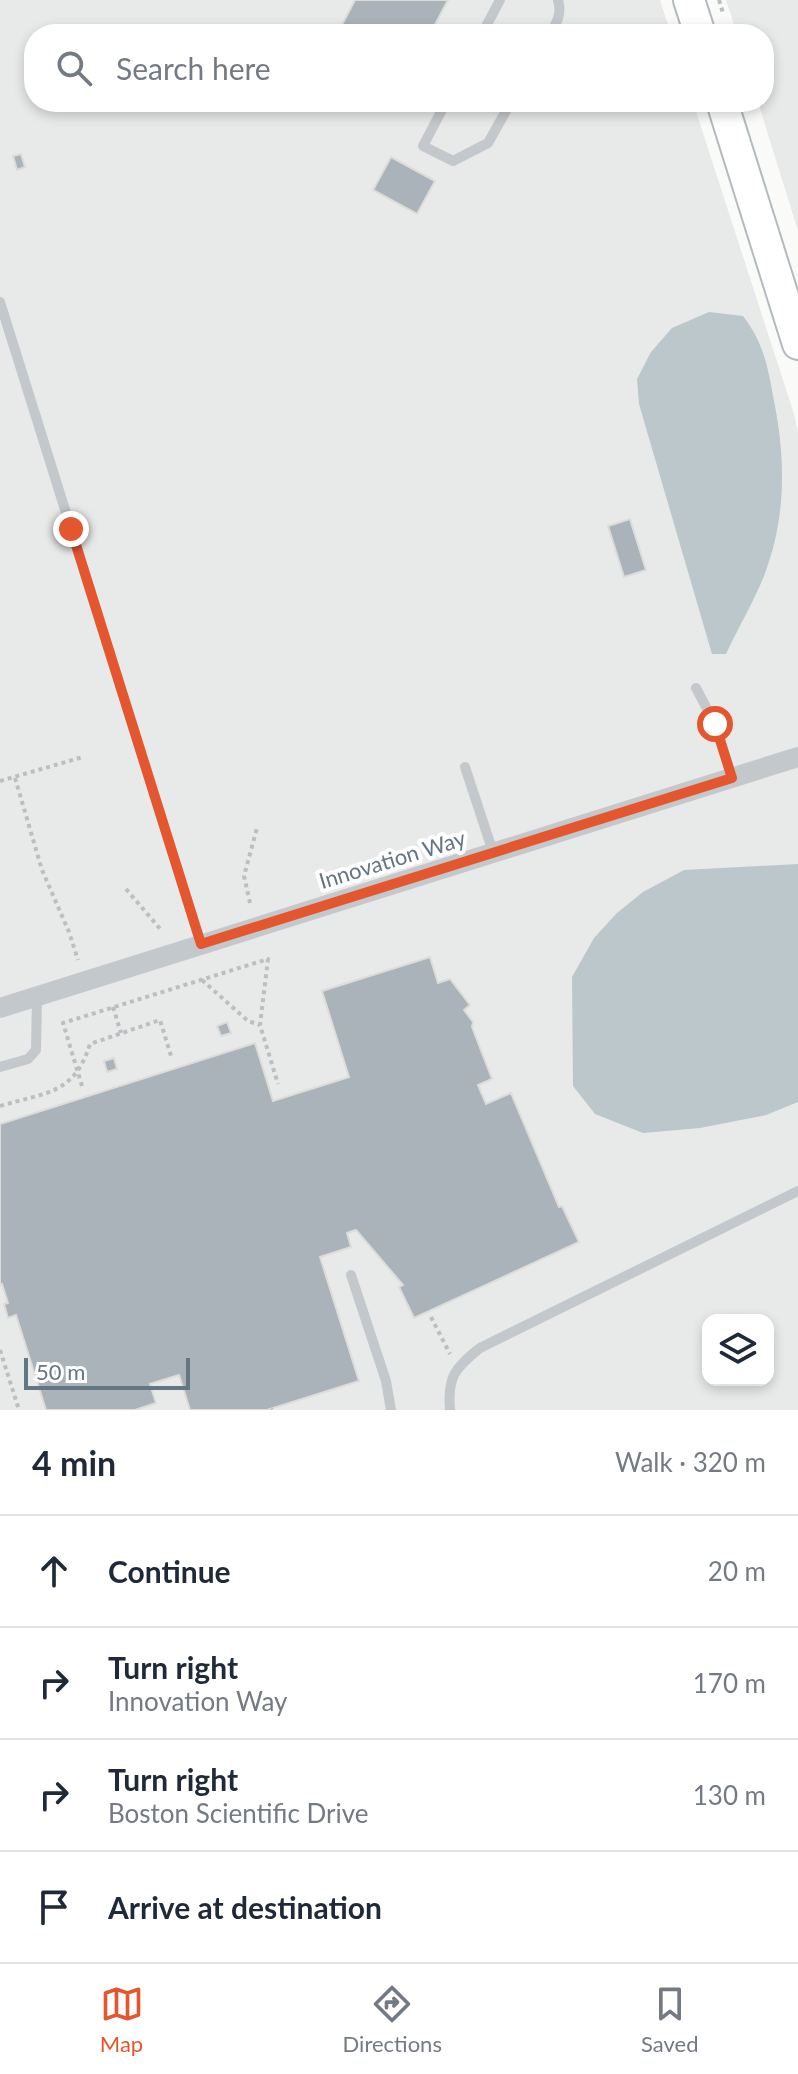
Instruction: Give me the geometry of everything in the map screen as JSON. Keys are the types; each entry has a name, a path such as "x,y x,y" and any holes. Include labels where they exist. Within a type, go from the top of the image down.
{"street":[{"path":"689,0 697,24"},
{"path":"725,112 798,344"},
{"name":"Innovation Way","path":"0,1008 798,757"}],"lane":[{"path":"487,24 500,0"},
{"path":"556,24 560,9 558,0"},
{"path":"441,112 423,146 453,161 488,143 505,112"},
{"path":"0,302 201,944"},
{"path":"696,688 715,724 732,778"},
{"path":"465,767 493,852"},
{"path":"0,1067 28,1059 36,1050 37,996"},
{"path":"450,1410 449,1391 457,1367 480,1348 798,1191"},
{"path":"351,1275 386,1381 391,1410"}],"path":[{"path":"0,781 83,757"},
{"path":"15,778 42,870 78,960"},
{"path":"250,903 244,876 257,828"},
{"path":"126,889 162,931"},
{"path":"82,1086 63,1023 268,959 260,1025 278,1084"},
{"path":"202,979 248,1021 260,1025"},
{"path":"113,1007 121,1033"},
{"path":"0,1106 66,1086 85,1061 90,1044 160,1020 172,1059"},
{"path":"431,1317 457,1367"},
{"path":"0,1350 19,1410"}],"shaded area":[{"path":"0,0 660,0 668,24 24,24 24,112 696,112 798,432 798,1410 0,1410"},
{"path":"726,0 798,0 798,231 761,112 774,112 774,24 734,24"},
{"path":"709,312 743,316 756,336 770,378 781,446 782,490 777,533 760,586 726,654 712,654 639,404 637,379 651,352 672,328"},
{"path":"798,864 798,1102 766,1115 700,1128 643,1133 595,1114 573,1086 572,977 594,938 617,913 643,892 684,870"}],"building":[{"path":"355,0 448,0 435,24 342,24"},
{"path":"21,154 25,167 17,170 13,156"},
{"path":"391,157 435,181 417,214 373,190"},
{"path":"630,519 646,570 624,577 608,526"},
{"path":"430,957 438,983 450,979 470,1005 464,1010 473,1022 472,1027 492,1079 478,1085 486,1104 511,1093 559,1207 562,1206 579,1242 414,1318 399,1287 403,1285 356,1230 347,1233 351,1247 320,1257 359,1381 267,1410 190,1410 179,1375 150,1384 156,1403 135,1410 46,1410 16,1315 8,1318 4,1304 8,1303 0,1285 0,1124 255,1043 273,1101 349,1077 322,991"},
{"path":"227,1022 231,1033 221,1036 217,1026"},
{"path":"114,1058 117,1069 107,1072 104,1061"}],"route":[{"path":"71,529 201,944 732,778 715,724"}]}
